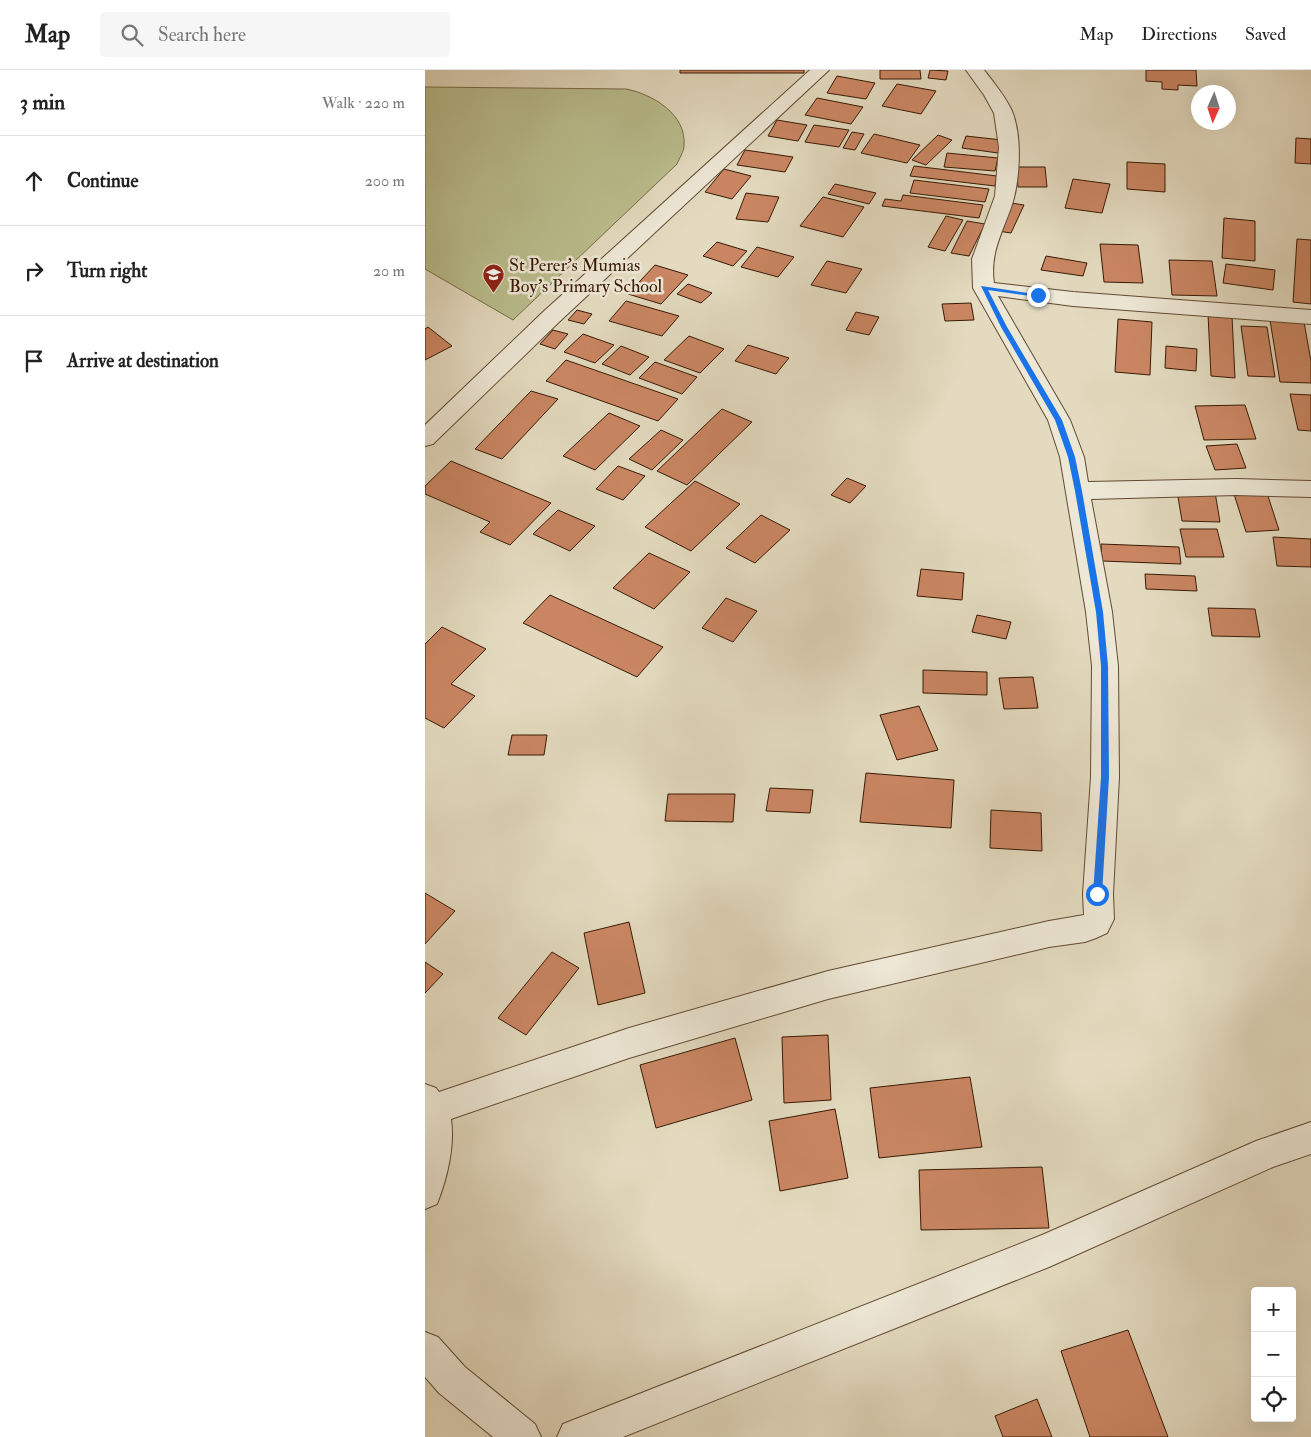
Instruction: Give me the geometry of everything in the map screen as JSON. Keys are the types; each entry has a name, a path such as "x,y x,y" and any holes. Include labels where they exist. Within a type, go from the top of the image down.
{"street":[{"path":"425,438 551,317 819,70"},
{"path":"425,1192 437,1129 429,1104 828,985 1049,934 1085,929 1096,924 1099,920 1097,894 1105,777 1105,666 1099,612 1079,491 1071,457 1059,420 983,288 981,260 988,236 1004,199 1007,184 1009,133 1005,116 997,100 975,70"},
{"path":"983,288 1073,299 1311,317"},
{"path":"1079,491 1236,487 1311,489"},
{"path":"576,1437 1049,1250 1268,1152 1311,1138"},
{"path":"425,1350 452,1380 522,1437"}],"green space":[{"name":"St Perer's Mumias Boy's Primary School","path":"425,87 626,89 657,101 674,115 680,124 684,148 677,164 513,320 425,269"}],"building":[{"path":"680,70 804,70 804,73 680,73"},
{"path":"880,70 920,70 921,79 880,79"},
{"path":"930,70 948,71 946,80 928,78"},
{"path":"1146,70 1196,70 1197,85 1178,85 1178,90 1162,89 1162,82 1146,81"},
{"path":"837,76 875,83 866,99 827,93"},
{"path":"897,84 936,91 921,114 882,106"},
{"path":"817,98 863,107 851,124 805,115"},
{"path":"777,120 807,125 798,141 768,136"},
{"path":"814,125 849,130 839,147 805,142"},
{"path":"852,132 864,134 855,150 843,148"},
{"path":"874,134 920,145 907,163 861,153"},
{"path":"938,135 952,140 926,165 912,160"},
{"path":"966,136 1002,140 998,153 962,148"},
{"path":"1296,138 1311,139 1311,164 1295,163"},
{"path":"745,150 793,157 785,172 737,165"},
{"path":"947,153 998,158 995,171 944,167"},
{"path":"1127,162 1165,164 1165,192 1127,189"},
{"path":"914,166 997,176 995,186 910,176"},
{"path":"1016,167 1045,167 1047,187 1018,187"},
{"path":"724,169 751,176 732,199 705,192"},
{"path":"1073,179 1110,184 1102,213 1065,208"},
{"path":"914,180 989,189 985,202 910,193"},
{"path":"835,184 876,193 869,204 828,194"},
{"path":"746,193 779,197 768,222 736,219"},
{"path":"903,195 983,205 979,218 882,206 885,199 901,201"},
{"path":"823,197 864,207 843,237 800,226"},
{"path":"1011,203 1024,205 1011,233 998,231"},
{"path":"946,216 963,220 945,251 928,247"},
{"path":"1224,218 1255,221 1255,261 1222,258"},
{"path":"967,221 985,224 969,256 951,253"},
{"path":"1297,239 1311,240 1311,304 1293,302"},
{"path":"717,242 747,251 733,266 703,256"},
{"path":"1100,244 1138,245 1143,283 1104,282"},
{"path":"757,247 794,257 778,277 741,267"},
{"path":"1046,256 1087,263 1083,276 1041,270"},
{"path":"1169,260 1212,261 1217,296 1172,295"},
{"path":"827,261 862,269 846,293 811,285"},
{"path":"1226,264 1275,270 1273,290 1223,283"},
{"path":"655,265 688,275 661,304 628,294"},
{"path":"688,284 712,293 701,303 677,294"},
{"path":"626,301 679,316 662,336 609,321"},
{"path":"971,303 974,320 945,321 942,304"},
{"path":"577,310 592,314 584,324 568,320"},
{"path":"856,312 879,317 869,335 846,330"},
{"path":"1208,314 1232,316 1235,378 1211,376"},
{"path":"1118,319 1152,322 1150,375 1115,372"},
{"path":"1270,320 1304,322 1311,361 1311,383 1280,382"},
{"path":"1241,326 1267,327 1275,377 1248,376"},
{"path":"428,327 452,346 425,360 425,329"},
{"path":"553,330 568,334 555,349 540,344"},
{"path":"583,334 614,345 595,363 564,352"},
{"path":"689,336 724,349 700,373 664,360"},
{"path":"748,345 789,358 776,374 735,361"},
{"path":"621,346 649,357 630,375 602,364"},
{"path":"1166,346 1197,349 1196,371 1165,368"},
{"path":"566,360 678,399 658,421 546,381"},
{"path":"655,362 697,377 682,394 639,378"},
{"path":"531,391 558,399 502,459 475,449"},
{"path":"1290,394 1311,395 1311,431 1298,430"},
{"path":"1245,405 1256,439 1204,440 1195,406"},
{"path":"722,409 752,422 687,485 657,471"},
{"path":"609,413 640,426 595,470 563,456"},
{"path":"661,430 683,440 652,470 629,459"},
{"path":"1237,444 1246,468 1215,470 1206,446"},
{"path":"451,461 551,503 510,545 480,532 490,522 425,494 425,486"},
{"path":"618,466 645,476 623,500 596,489"},
{"path":"847,478 866,486 850,503 831,495"},
{"path":"695,481 740,504 691,551 645,527"},
{"path":"1177,491 1215,492 1220,522 1182,521"},
{"path":"1267,493 1279,530 1246,532 1234,494"},
{"path":"558,510 595,526 570,551 533,534"},
{"path":"761,515 790,530 755,563 726,548"},
{"path":"1180,529 1217,529 1224,557 1186,557"},
{"path":"1273,537 1311,539 1311,567 1277,566"},
{"path":"1101,544 1179,547 1181,564 1102,561"},
{"path":"649,553 690,572 654,609 613,588"},
{"path":"921,569 964,573 962,600 917,596"},
{"path":"1145,574 1195,576 1197,591 1146,589"},
{"path":"550,595 663,647 637,677 523,623"},
{"path":"726,598 757,611 733,642 702,628"},
{"path":"1208,608 1255,609 1260,637 1212,636"},
{"path":"977,615 1011,622 1006,639 972,632"},
{"path":"442,627 486,649 451,684 475,696 444,728 425,718 425,644"},
{"path":"923,670 987,672 987,695 923,693"},
{"path":"1033,677 1038,708 1004,709 999,678"},
{"path":"919,706 938,750 897,760 880,715"},
{"path":"512,735 547,735 544,755 508,755"},
{"path":"866,773 954,780 951,828 860,822"},
{"path":"770,788 813,790 810,813 766,811"},
{"path":"668,794 735,794 733,822 665,821"},
{"path":"991,810 1041,813 1042,851 990,848"},
{"path":"425,893 455,911 425,944"},
{"path":"629,922 645,993 598,1005 584,933"},
{"path":"552,952 579,968 526,1035 498,1018"},
{"path":"425,962 443,974 425,993"},
{"path":"828,1035 831,1100 784,1103 782,1037"},
{"path":"735,1038 752,1100 656,1128 640,1065"},
{"path":"970,1077 982,1147 879,1158 870,1088"},
{"path":"835,1109 848,1178 780,1191 769,1121"},
{"path":"1042,1167 1049,1228 921,1230 919,1170"},
{"path":"1128,1330 1168,1437 1090,1437 1061,1351"},
{"path":"1037,1399 1052,1437 1003,1437 995,1416"}],"place":[{"name":"St Perer's Mumias Boy's Primary School","path":"493,294"}],"route":[{"path":"1038,295 983,288 1059,420 1071,457 1079,491 1099,612 1105,666 1105,777 1097,894"}]}
